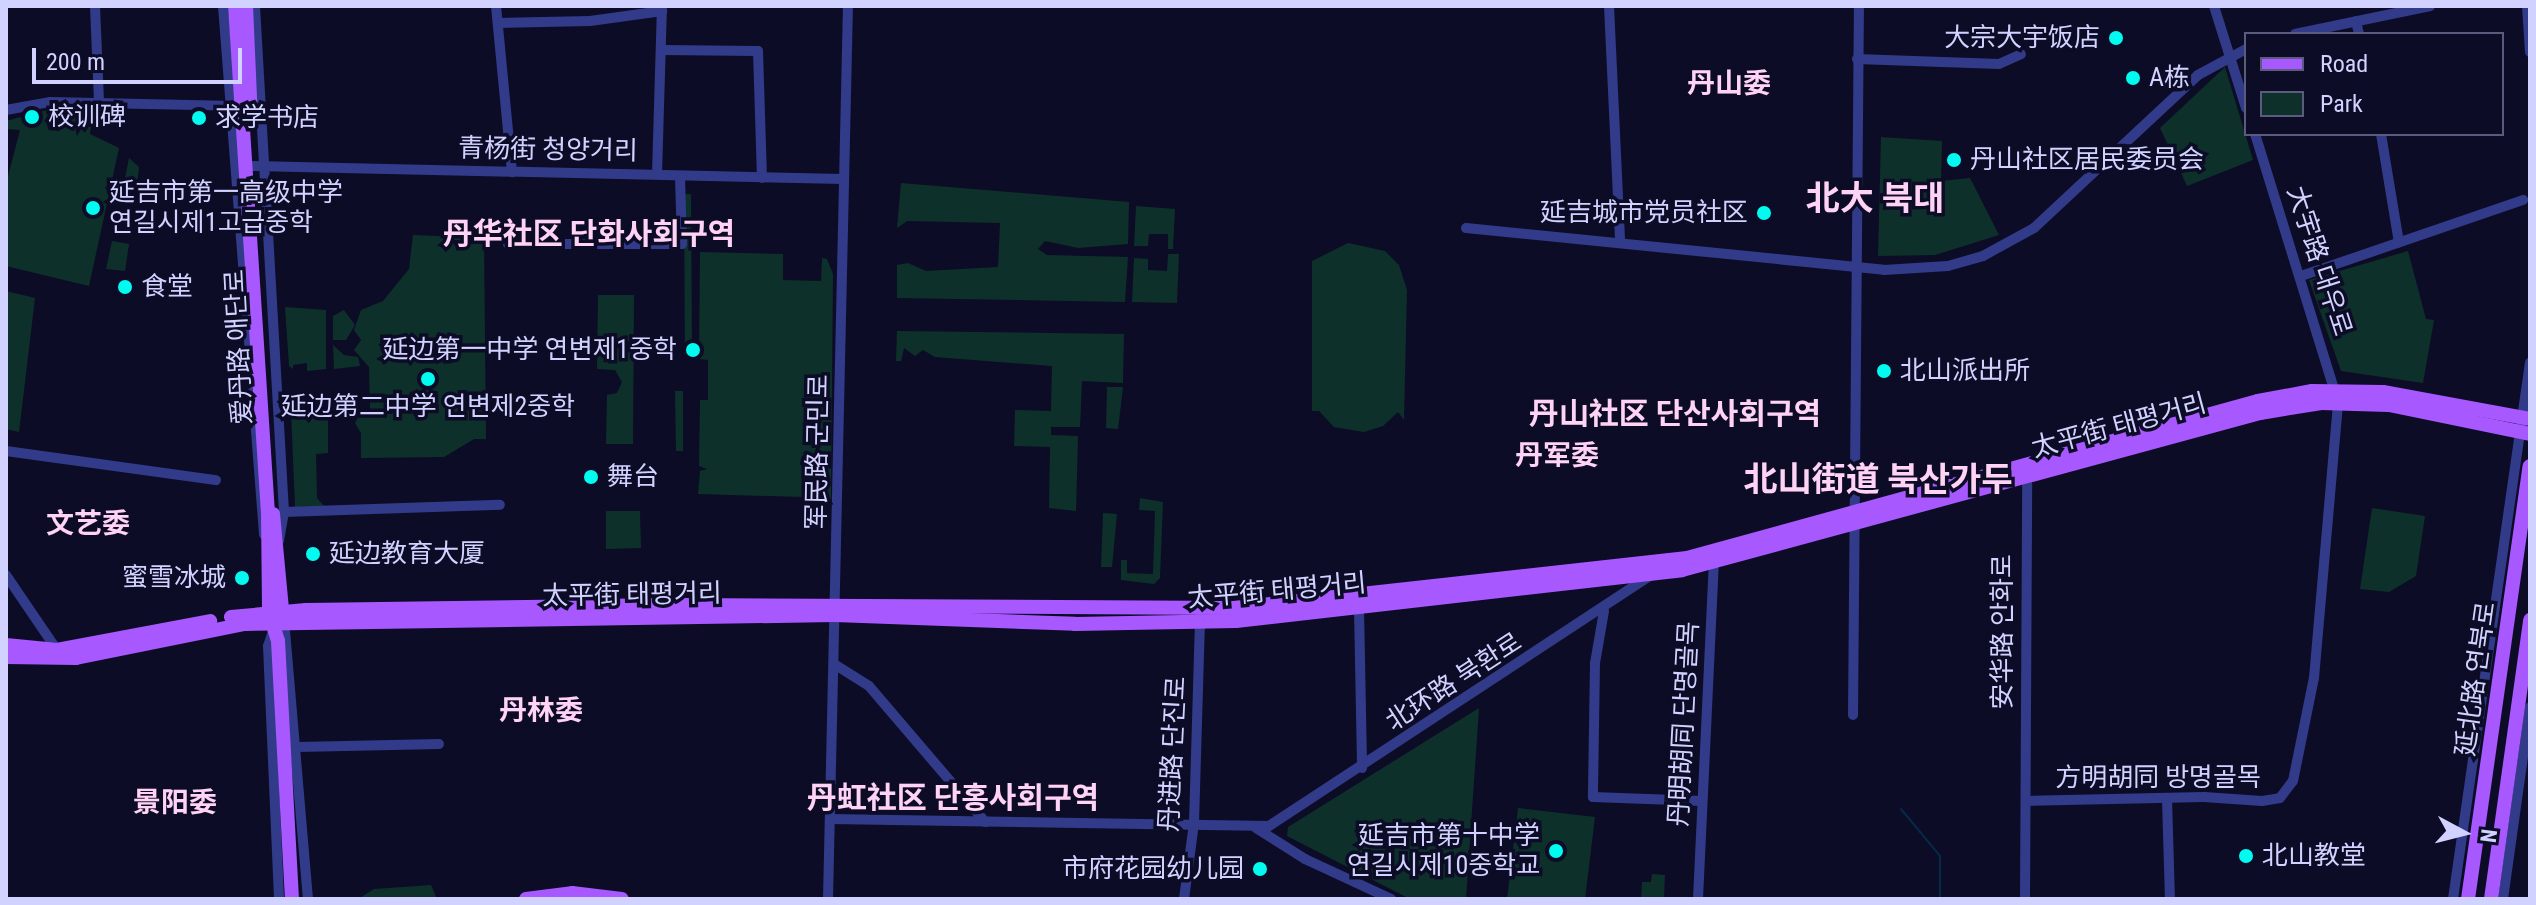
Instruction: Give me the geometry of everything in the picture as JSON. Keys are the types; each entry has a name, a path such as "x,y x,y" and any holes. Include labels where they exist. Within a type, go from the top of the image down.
{"main road":[{"name":"爱丹路 애단로","path":"235,6 236,106 272,541"},
{"name":"爱丹路 애단로","path":"246,6 258,166 274,584 298,899"},
{"name":"太平街 태평거리","path":"6,657 57,661 245,624 836,609 1200,617 1359,608 1653,574 2027,470 2337,396 2526,426"},
{"name":"延北路 연북로","path":"2468,899 2530,466"},
{"name":"太平街 태평거리","path":"1200,617 1714,556"},
{"name":"延北路 연북로","path":"2491,899 2527,663 2530,620"},
{"name":"爱丹路 애단로","path":"277,623 292,899"},
{"name":"太平街 태평거리","path":"6,645 57,650 277,623"},
{"path":"534,898 588,894 622,899"}],"street":[{"path":"95,6 99,103"},
{"name":"爱丹路 애단로","path":"223,6 236,106"},
{"name":"爱丹路 애단로","path":"255,6 258,166 284,512 272,541"},
{"path":"496,6 512,172"},
{"name":"军民路 군민로","path":"828,899 848,6"},
{"path":"1609,6 1620,241"},
{"path":"1853,715 1852,517 1859,6"},
{"path":"2214,6 2244,102"},
{"path":"2304,32 2430,6"},
{"path":"2527,6 2530,52"},
{"path":"498,23 590,21 662,7 657,174"},
{"path":"2356,21 2359,32"},
{"path":"661,50 758,51 762,178"},
{"path":"1466,228 1620,241 1855,267 1915,271 1948,266 2020,237 2057,210 2198,75 2244,50"},
{"path":"1857,59 1999,64 2021,54"},
{"path":"6,110 50,102 236,106"},
{"name":"大宇路 대우로","path":"2256,136 2337,396"},
{"path":"2381,136 2399,243"},
{"name":"青杨街 청양거리","path":"258,166 843,179"},
{"path":"508,244 682,244 680,177"},
{"path":"2301,276 2523,200"},
{"path":"2453,899 2526,426 2530,363"},
{"name":"方明胡同 방명골목","path":"2026,801 2262,801 2288,791 2314,678 2337,396"},
{"path":"6,451 216,480"},
{"name":"安华路 안화로","path":"2025,899 2022,635 2027,470"},
{"path":"284,512 500,505"},
{"name":"丹明胡同 단명골목","path":"1698,899 1714,556"},
{"name":"北环路 북환로","path":"1256,828 1275,823 1362,768 1604,611 1670,561"},
{"path":"6,575 57,650"},
{"path":"1359,608 1362,768"},
{"path":"1604,611 1595,663 1593,797 1702,801"},
{"name":"丹进路 단진로","path":"1184,899 1194,823 1200,617"},
{"name":"爱丹路 애단로","path":"277,623 297,747 308,899"},
{"name":"爱丹路 애단로","path":"277,623 268,646 279,899"},
{"path":"834,664 869,686 985,822"},
{"path":"2503,899 2530,707"},
{"path":"297,747 439,744"},
{"path":"2167,799 2170,899"},
{"path":"830,819 1194,823 1256,828 1305,859 1391,899"}],"green space":[{"path":"2225,67 2253,160 2187,186 2160,128"},
{"path":"57,107 94,107 90,134 119,148 89,286 6,266 6,184 20,130 6,129 6,121 51,109 49,129 53,130"},
{"path":"1881,137 1942,141 1941,181 1970,178 1999,235 1935,255 1878,256"},
{"path":"129,158 139,167 135,200 121,198"},
{"path":"901,183 1129,202 1128,244 1078,248 1045,241 1038,249 1047,255 1128,257 1125,302 897,298 897,265 908,263 926,271 998,267 1000,223 907,221 897,228"},
{"path":"684,194 691,194 692,358 685,358"},
{"path":"1136,206 1175,209 1173,249 1168,249 1168,234 1149,234 1148,246 1134,246"},
{"path":"413,235 484,238 486,439 474,439 444,457 361,458 361,433 355,423 362,410 370,410 369,367 354,350 361,340 354,330 361,310 383,301 409,269"},
{"path":"112,241 129,244 125,271 106,269"},
{"path":"1348,243 1385,251 1399,265 1407,290 1404,420 1398,412 1383,426 1364,432 1334,427 1319,411 1312,411 1312,261"},
{"path":"2408,251 2426,319 2434,320 2423,383 2341,371 2309,280"},
{"path":"700,252 783,254 783,280 821,281 822,258 827,259 833,274 831,499 821,497 820,491 803,497 698,494 700,471 707,469 699,466 700,400 708,400 708,360 699,359"},
{"path":"1168,254 1179,254 1177,303 1132,302 1134,258 1148,259 1148,270 1167,271"},
{"path":"6,291 35,298 19,432 6,429"},
{"path":"598,295 634,295 633,444 606,444 607,395 617,393 622,382 615,370 597,369"},
{"path":"285,307 326,310 326,369 307,371 307,363 293,365 293,369 289,366"},
{"path":"344,310 355,325 346,340 333,340 333,316"},
{"path":"897,331 1124,334 1123,383 1082,381 1080,427 1051,427 1051,435 1078,436 1076,511 1049,508 1050,447 1014,446 1015,410 1051,411 1052,366 935,357 923,350 915,356 904,348 901,361 896,361"},
{"path":"333,345 344,355 358,357 360,366 334,369"},
{"path":"1107,387 1123,387 1118,429 1106,428"},
{"path":"675,391 683,391 683,451 676,451"},
{"path":"309,400 326,402 328,409 328,453 316,454 317,498 324,506 295,507 291,411"},
{"path":"1140,498 1163,502 1160,578 1154,584 1121,580 1121,560 1127,560 1127,573 1153,574 1155,511 1139,510"},
{"path":"2372,508 2425,516 2416,576 2389,592 2360,589"},
{"path":"606,511 640,511 641,548 606,549"},
{"path":"1103,513 1117,514 1112,567 1101,567"},
{"path":"1479,708 1466,899 1410,899 1287,836 1288,827"},
{"path":"1518,808 1595,817 1585,899 1507,899"},
{"path":"1652,874 1665,875 1664,899 1641,899 1642,882 1651,882"},
{"path":"431,885 437,899 358,899 374,889"}],"waterway":[{"path":"1901,809 1940,856 1940,899"}],"place":[{"name":"大宗大宇饭店","path":"2116,38"},
{"name":"A栋","path":"2133,78"},
{"name":"校训碑","path":"32,117"},
{"name":"求学书店","path":"199,118"},
{"name":"丹山社区居民委员会","path":"1954,160"},
{"name":"延吉市第一高级中学 연길시제1고급중학","path":"93,208"},
{"name":"延吉城市党员社区","path":"1764,213"},
{"name":"食堂","path":"125,287"},
{"name":"延边第一中学 연변제1중학","path":"693,350"},
{"name":"北山派出所","path":"1884,371"},
{"name":"延边第二中学 연변제2중학","path":"428,379"},
{"name":"舞台","path":"591,477"},
{"name":"延边教育大厦","path":"313,554"},
{"name":"蜜雪冰城","path":"242,578"},
{"name":"延吉市第十中学 연길시제10중학교","path":"1556,851"},
{"name":"北山教堂","path":"2246,856"},
{"name":"市府花园幼儿园","path":"1260,869"}],"district":[{"name":"丹山委","path":"1729,84"},
{"name":"北大 북대","path":"1875,199"},
{"name":"丹华社区 단화사회구역","path":"589,234"},
{"name":"丹山社区 단산사회구역","path":"1675,414"},
{"name":"丹军委","path":"1557,456"},
{"name":"北山街道 북산가두","path":"1878,480"},
{"name":"文艺委","path":"88,524"},
{"name":"丹林委","path":"541,711"},
{"name":"丹虹社区 단홍사회구역","path":"953,798"},
{"name":"景阳委","path":"175,803"}]}
